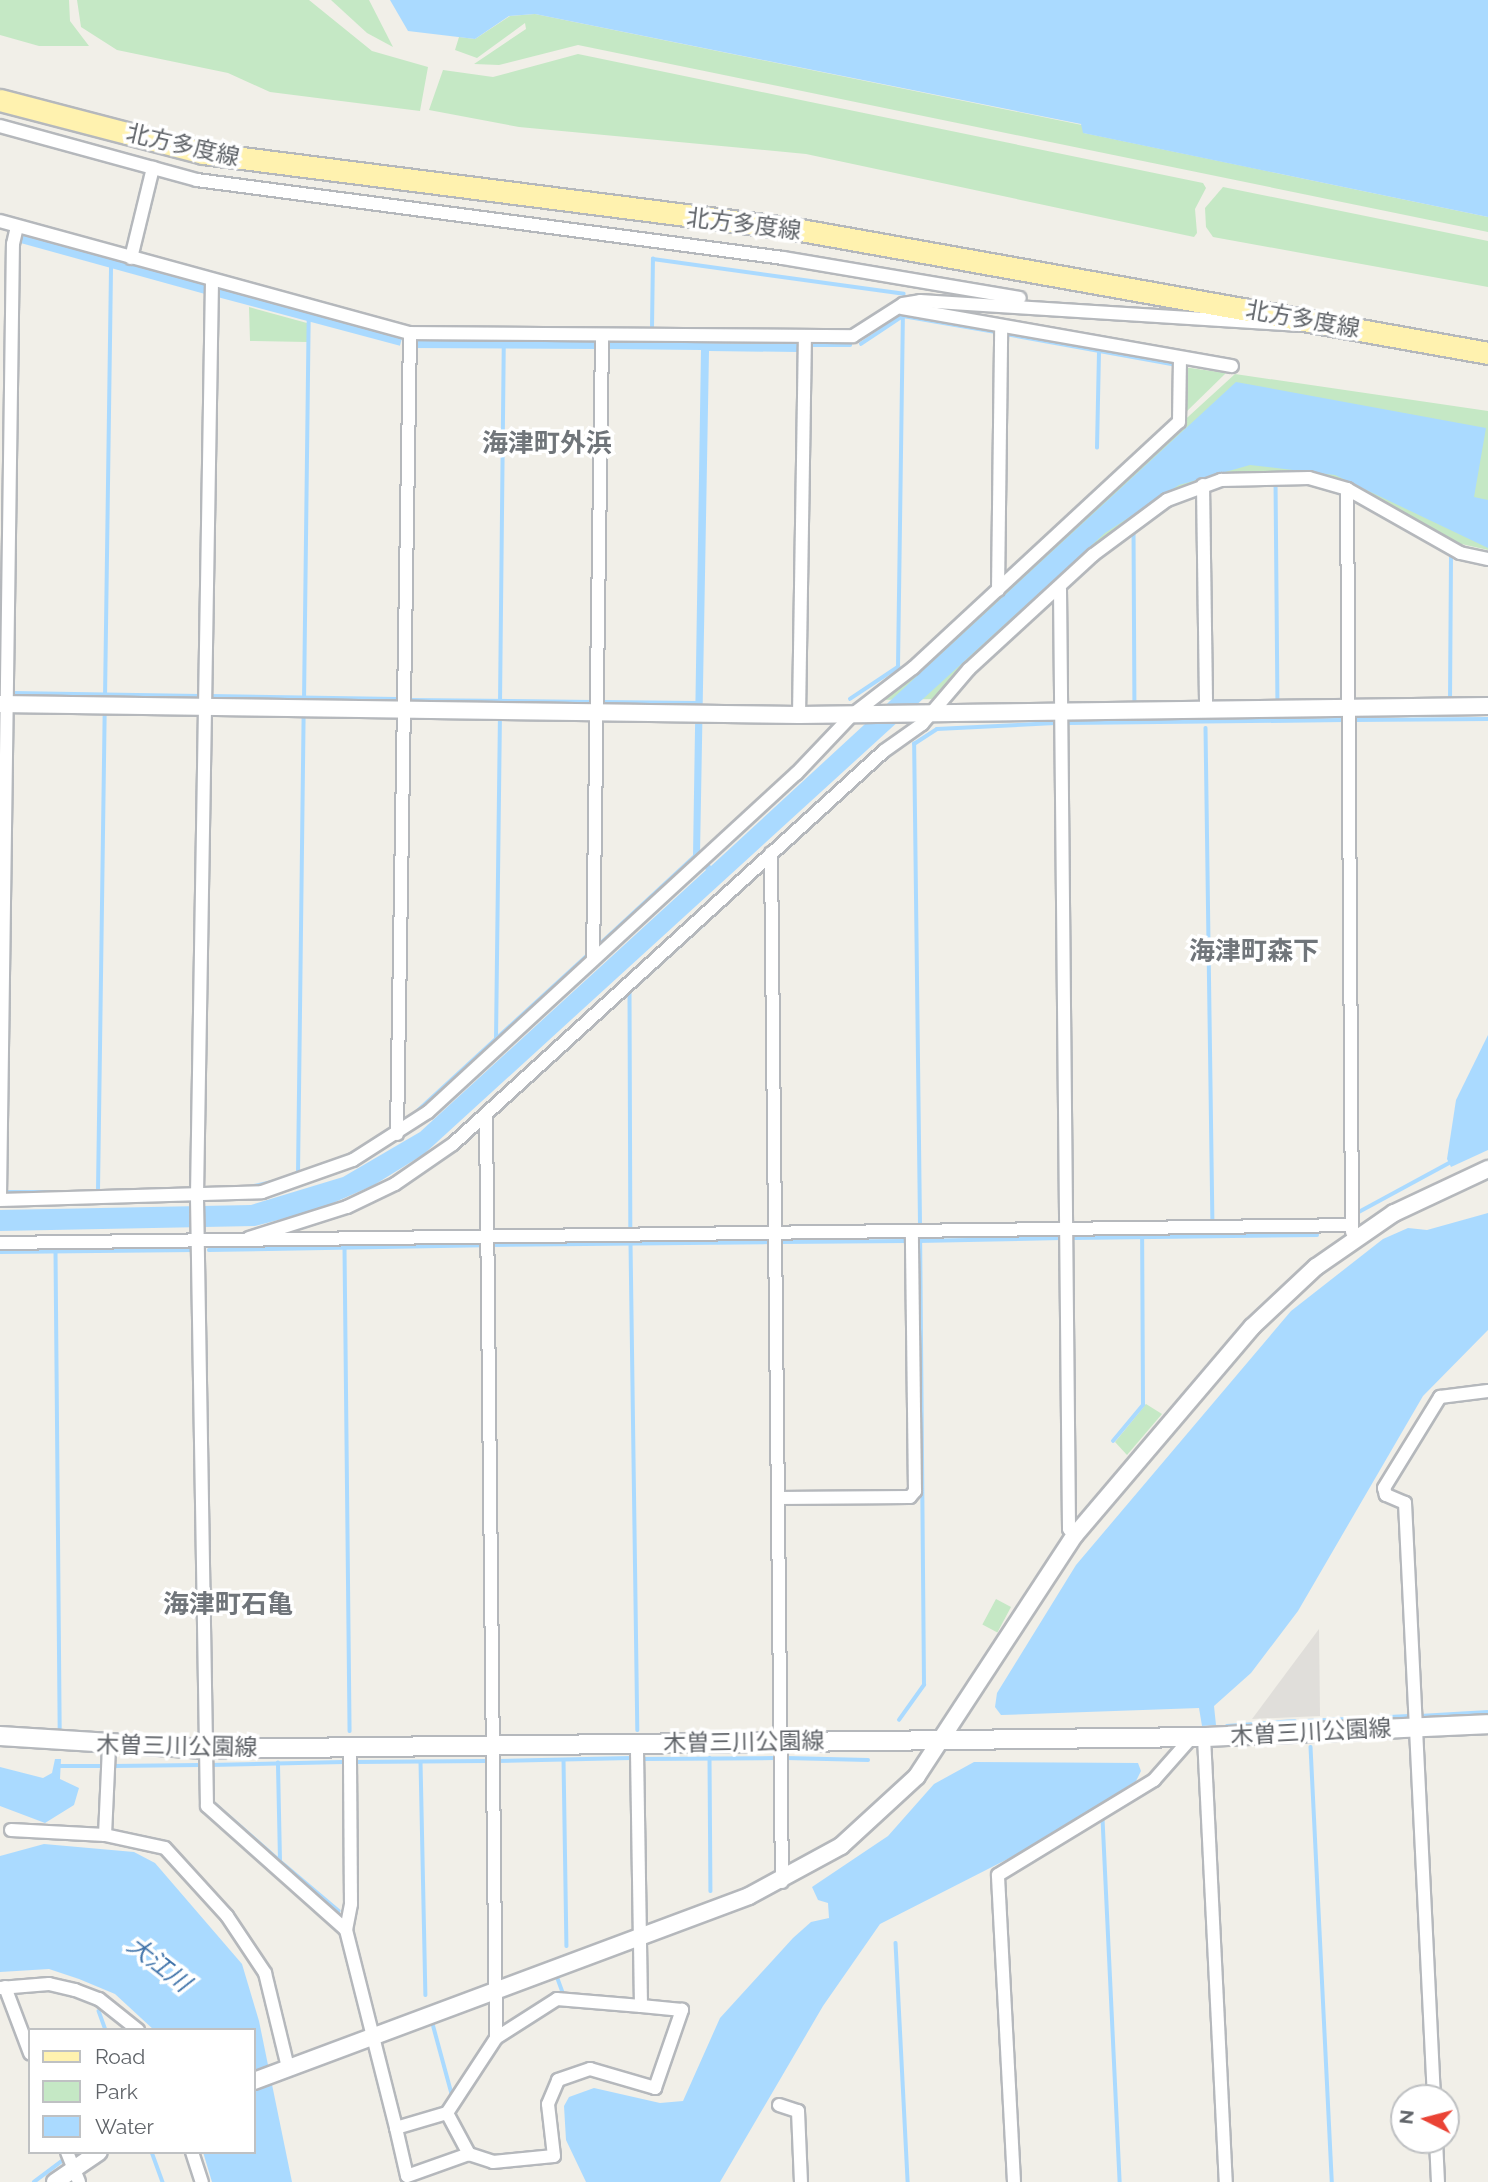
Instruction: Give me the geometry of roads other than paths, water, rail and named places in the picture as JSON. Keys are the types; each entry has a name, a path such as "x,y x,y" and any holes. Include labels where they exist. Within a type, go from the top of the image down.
{"main road":[{"name":"北方多度線","path":"0,100 203,153 795,229 1324,321 1488,353"},
{"name":"木曽三川公園線","path":"0,1736 109,1746 206,1749 941,1738 1198,1737 1488,1724"}],"street":[{"path":"0,126 197,180 822,264 1055,306"},
{"path":"131,258 153,168"},
{"path":"0,221 410,333 805,336 864,332 898,307 920,301 1055,306 1280,328 1324,321"},
{"path":"17,226 3,704 0,1198 198,1200 293,1185 397,1134 428,1112 703,860 857,714 998,590 1179,422 1180,359"},
{"path":"212,281 198,1200 207,1806 345,1930"},
{"path":"898,307 1180,359 1232,366"},
{"path":"998,590 1001,327"},
{"path":"397,1134 410,333"},
{"path":"593,959 602,336"},
{"path":"799,715 805,336"},
{"path":"249,1238 328,1215 396,1184 486,1116 771,853 929,714 969,669 1134,520 1203,485 1277,475 1347,489 1460,553 1488,559"},
{"path":"1203,485 1206,710"},
{"path":"1347,489 1350,1243"},
{"path":"1060,589 1069,1529 1076,1535"},
{"path":"3,704 799,715 1488,706"},
{"path":"771,853 782,1882"},
{"path":"486,1116 496,2038"},
{"path":"256,2080 495,1987 782,1882 874,1822 918,1776 1076,1535 1252,1327 1350,1243 1394,1213 1488,1168"},
{"path":"0,1243 200,1238 487,1237 1352,1225"},
{"path":"778,1498 910,1497 915,1490 912,1232"},
{"path":"1433,2084 1405,1503 1386,1495 1384,1488 1440,1397 1488,1391"},
{"path":"1014,2182 998,1875 1154,1780 1198,1737"},
{"path":"1198,1737 1226,2182"},
{"path":"637,1744 641,2006"},
{"path":"106,1835 109,1746"},
{"path":"350,1747 351,1904 345,1930 407,2176 469,2154 493,2162 554,2156 549,2093 558,2080 581,2070 656,2088 682,2010 557,1999 496,2038 447,2113 396,2128"},
{"path":"11,1830 106,1835 164,1847 227,1916 265,1973 284,2069"},
{"path":"28,2048 3,1988 49,1984 75,1990 99,1999 135,2028"},
{"path":"779,2105 798,2111 802,2182"},
{"path":"447,2113 469,2154"},
{"path":"55,2182 73,2167 96,2154"},
{"path":"193,2154 202,2182"},
{"path":"1437,2154 1438,2182"}],"water":[{"path":"390,0 1488,0 1488,217 1083,133 1081,124 535,14 509,16 475,39 408,31"},
{"path":"21,235 206,284 205,294 17,242"},
{"path":"219,287 403,336 400,346 216,297"},
{"path":"414,340 597,342 599,349 411,348"},
{"path":"608,342 799,344 797,352 709,351 700,855 711,866 1236,382 1486,428 1474,497 1488,500 1488,548 1335,475 1250,465 1179,485 1105,533 424,1154 374,1185 317,1210 255,1226 0,1231 0,1210 251,1205 343,1177 420,1132 706,870 693,856 701,350 606,349"},
{"path":"1488,1035 1488,1150 1451,1167 1447,1159 1456,1100"},
{"path":"1488,1213 1488,1330 1423,1396 1298,1611 1251,1673 1214,1706 1216,1725 1202,1726 1199,1708 1001,1715 995,1707 997,1693 1076,1565 1291,1311 1383,1239 1408,1228 1427,1230"},
{"path":"55,1759 61,1759 60,1779 79,1788 74,1805 45,1823 0,1806 0,1767 43,1778 52,1773"},
{"path":"974,1762 1138,1763 1141,1771 1136,1781 1047,1839 880,1924 823,2006 720,2182 586,2182 566,2140 564,2106 569,2097 594,2088 660,2103 683,2101 720,2018 793,1938 811,1922 829,1918 828,1903 818,1900 812,1887 888,1836 934,1784"},
{"name":"大江川","path":"44,1844 134,1852 155,1863 242,1964 259,2021 292,2182 212,2182 204,2154 256,2154 256,2028 152,2028 115,1994 79,1979 49,1969 0,1972 0,1856"}],"waterway":[{"path":"652,328 653,259 904,294"},
{"path":"105,699 111,265"},
{"path":"861,344 903,316 996,332"},
{"path":"850,699 898,667 903,316"},
{"path":"304,702 309,318"},
{"path":"1006,334 1171,364"},
{"path":"811,345 850,345"},
{"path":"500,704 504,346"},
{"path":"1097,448 1099,351"},
{"path":"1276,480 1278,702"},
{"path":"1134,529 1135,705"},
{"path":"1450,701 1451,557"},
{"path":"12,693 199,696"},
{"path":"210,696 396,699"},
{"path":"408,700 592,702"},
{"path":"602,702 698,703"},
{"path":"98,1191 105,713"},
{"path":"298,1175 304,715"},
{"path":"496,1040 500,718"},
{"path":"1354,720 1488,719"},
{"path":"1068,723 1343,720"},
{"path":"920,1224 914,744 937,729 1055,723"},
{"path":"1206,728 1213,1222"},
{"path":"600,944 695,856"},
{"path":"636,986 702,926"},
{"path":"412,1116 588,955"},
{"path":"630,991 631,1228"},
{"path":"1357,1213 1451,1162"},
{"path":"250,1187 277,1181"},
{"path":"6,1192 78,1192"},
{"path":"1074,1238 1317,1235"},
{"path":"1113,1441 1143,1405 1142,1237"},
{"path":"918,1241 1061,1238"},
{"path":"780,1242 906,1241"},
{"path":"899,1720 924,1685 920,1241"},
{"path":"492,1245 770,1242"},
{"path":"631,1243 638,1730"},
{"path":"209,1250 483,1245"},
{"path":"345,1248 350,1731"},
{"path":"0,1252 194,1250"},
{"path":"56,1251 60,1728"},
{"path":"1420,1716 1488,1712"},
{"path":"1306,1721 1409,1716"},
{"path":"1227,1726 1295,1721"},
{"path":"1311,1747 1332,2182"},
{"path":"497,1761 631,1758"},
{"path":"710,1758 711,1891"},
{"path":"641,1759 775,1758"},
{"path":"786,1758 868,1760"},
{"path":"564,1760 567,1946"},
{"path":"355,1762 486,1761"},
{"path":"210,1765 343,1762"},
{"path":"421,1762 426,1995"},
{"path":"215,1804 280,1861 278,1763"},
{"path":"114,1766 199,1765"},
{"path":"58,1766 103,1766"},
{"path":"1103,1819 1120,2182"},
{"path":"280,1861 339,1911"},
{"path":"896,1943 908,2182"},
{"path":"557,1976 564,1995"},
{"path":"99,2011 105,2028"},
{"path":"433,2024 452,2094"},
{"path":"153,2154 163,2182"},
{"path":"34,2182 66,2158"}],"district":[{"name":"海津町外浜","path":"547,444"},
{"name":"海津町森下","path":"1254,952"},
{"name":"海津町石亀","path":"228,1605"}]}
